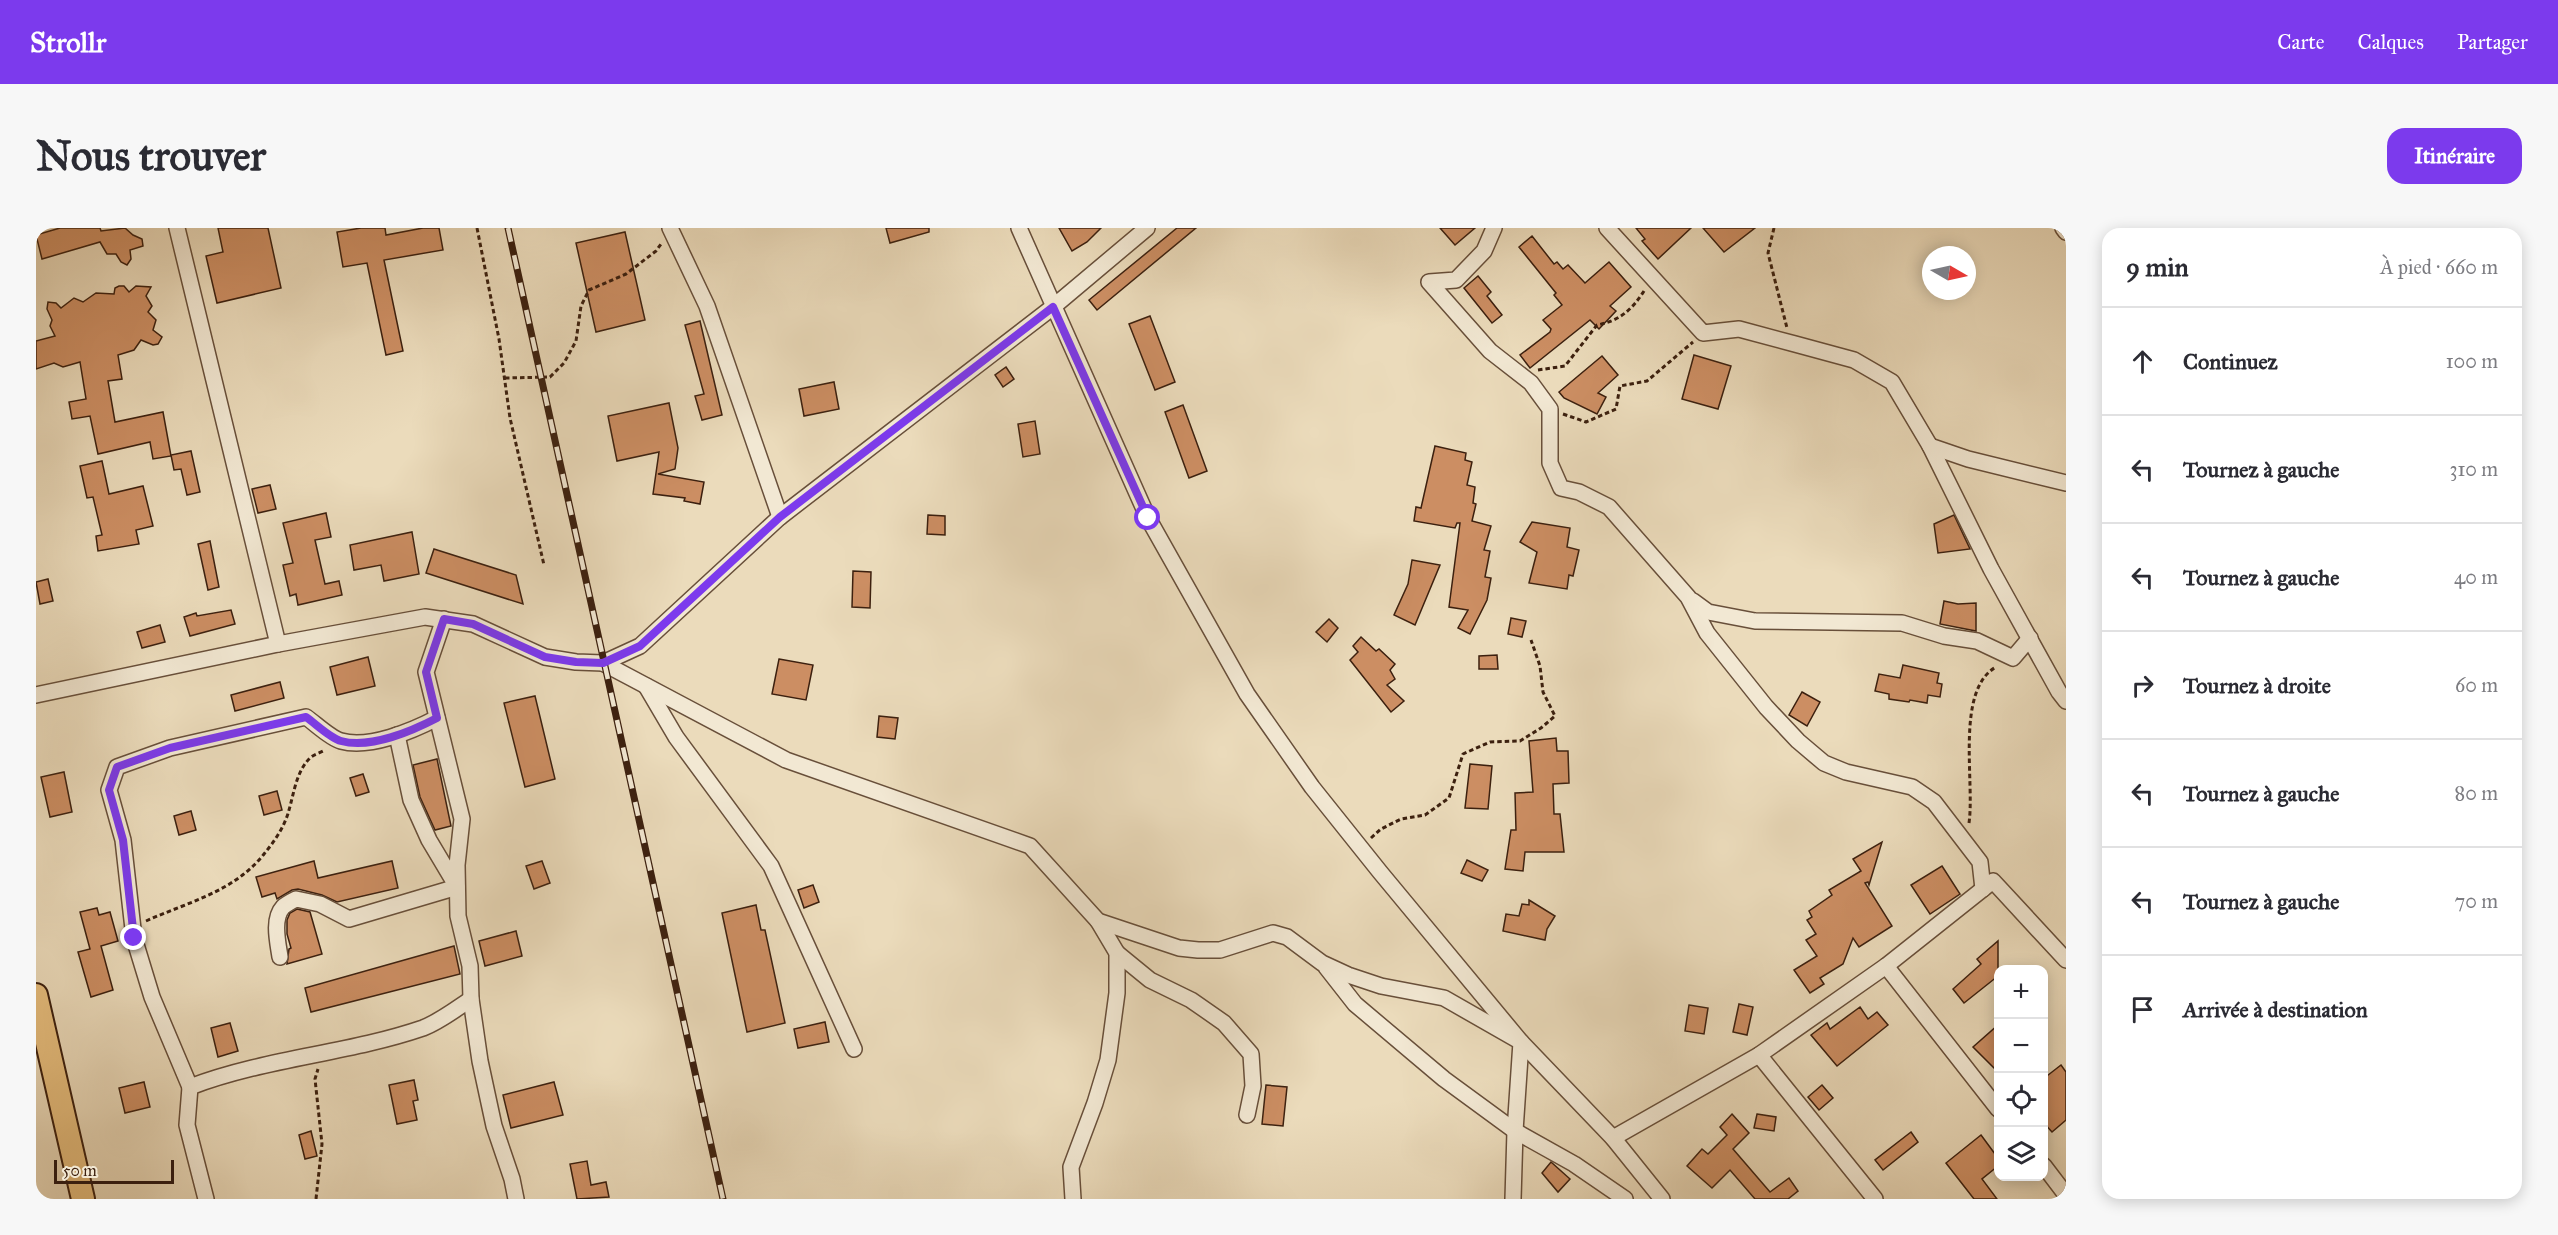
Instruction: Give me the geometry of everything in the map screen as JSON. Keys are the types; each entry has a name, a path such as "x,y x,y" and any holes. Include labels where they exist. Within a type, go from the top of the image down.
{"highway":[{"path":"36,995 83,1199"}],"street":[{"path":"177,228 278,644"},
{"path":"1019,228 1148,518 1247,694 1312,787 1360,847 1521,1042 1613,1138 1662,1199"},
{"path":"603,663 640,646 780,517 1053,307 1147,228"},
{"path":"1494,228 1484,251 1456,280 1429,282 1490,351 1531,383 1550,409 1550,463 1561,488 1579,492 1609,507 1688,597 1708,612 1755,621 1902,623 1944,636 1977,640 2013,658 2030,638"},
{"path":"1607,228 1703,333 1739,329 1854,360 1892,382 1930,446 1991,569 2059,692 2066,700"},
{"path":"2063,228 2066,232"},
{"path":"670,229 707,306 780,517"},
{"path":"1930,446 1968,459 2066,483"},
{"path":"1688,597 1707,633 1766,708 1798,741 1824,763 1846,772 1912,787 1934,802 1980,862 1983,889"},
{"path":"36,695 278,644 425,617 473,624 545,657 603,663 786,760 1030,846 1098,921 1117,953 1150,980 1191,1000 1224,1023 1251,1054 1253,1086 1247,1115"},
{"path":"444,619 426,672 462,819 457,887 458,916 470,966 471,999 480,1061 494,1126 512,1179 516,1199"},
{"path":"646,686 676,737 771,866 854,1049"},
{"path":"206,1199 187,1125 190,1087 152,997 134,938 123,840 109,790 117,767 170,748 306,717 340,741 376,741 412,730 437,718"},
{"path":"397,735 411,800 429,840 457,887"},
{"path":"1613,1138 1759,1056 1887,966 1993,881 2059,946 2066,960"},
{"path":"280,957 276,928 279,913 283,907 296,899 320,904 349,919 457,887"},
{"path":"1098,921 1179,948 1198,950 1220,950 1273,933 1287,937 1322,963 1348,975 1381,986 1444,998 1521,1042"},
{"path":"1073,1199 1071,1167 1108,1060 1117,993 1117,953"},
{"path":"1322,963 1355,1004 1444,1079 1515,1131 1574,1164 1625,1199"},
{"path":"1887,966 1994,1104"},
{"path":"190,1087 220,1076 324,1054 425,1027 471,999"},
{"path":"1513,1199 1521,1042"},
{"path":"1759,1056 1875,1199"},
{"path":"2048,1172 2066,1195"}],"path":[{"path":"477,228 505,378 510,418 544,565"},
{"path":"1774,228 1768,253 1791,343"},
{"path":"505,378 550,377 564,363 576,340 581,306 589,290 627,274 656,251 670,229"},
{"path":"1517,372 1565,366 1597,325 1613,322 1635,306 1643,292 1655,279"},
{"path":"1550,409 1586,422 1616,409 1620,386 1647,381 1703,333"},
{"path":"1360,847 1381,829 1401,819 1425,816 1449,798 1463,754 1490,742 1520,741 1555,716 1543,692 1540,666 1531,640"},
{"path":"1964,842 1968,834 1971,807 1969,744 1972,710 1979,684 1988,672 2013,658"},
{"path":"133,927 209,896 239,880 264,855 280,831 289,812 294,787 309,758 329,748"},
{"path":"316,1199 322,1144 315,1079 324,1054"}],"building":[{"path":"60,228 100,228 101,231 125,228 142,239 143,246 130,250 131,259 127,265 121,262 116,254 107,254 100,242 42,259 36,235"},
{"path":"218,228 268,228 281,288 217,303 206,256 223,252"},
{"path":"361,228 385,228 386,235 423,228 439,228 443,250 384,260 403,351 386,355 367,263 343,267 337,232"},
{"path":"886,228 929,228 929,232 890,243"},
{"path":"1059,228 1101,228 1087,242 1072,251"},
{"path":"1177,228 1196,228 1097,310 1089,300"},
{"path":"1440,228 1475,228 1455,245"},
{"path":"1636,228 1691,228 1658,259 1642,241 1645,239"},
{"path":"1703,228 1755,228 1724,252"},
{"path":"625,232 645,320 596,332 576,243"},
{"path":"1532,236 1554,264 1557,262 1563,269 1568,265 1585,283 1609,262 1631,287 1610,306 1616,311 1599,329 1590,320 1530,368 1520,355 1550,332 1551,329 1543,320 1562,305 1554,295 1556,293 1519,247"},
{"path":"1478,276 1491,292 1487,296 1502,315 1492,323 1464,288"},
{"path":"124,286 129,292 136,286 151,287 146,296 152,306 148,312 156,320 153,330 162,337 158,344 153,345 141,340 134,350 118,355 122,379 108,381 115,422 163,412 171,456 153,459 150,442 98,454 90,416 72,419 69,402 86,399 80,362 63,367 54,363 36,369 36,341 55,336 50,326 52,320 47,309 48,302 56,303 61,308 74,298 83,302 96,293 114,294 115,288"},
{"path":"1150,316 1175,382 1155,390 1129,324"},
{"path":"700,321 722,415 702,420 695,396 704,394 685,325"},
{"path":"1694,355 1731,366 1718,409 1682,399"},
{"path":"1602,356 1618,375 1598,393 1606,397 1597,414 1564,398 1559,392"},
{"path":"1006,367 1014,379 1003,387 995,375"},
{"path":"834,382 839,409 804,416 799,389"},
{"path":"669,403 678,448 675,469 658,474 704,482 700,504 684,501 685,498 653,494 659,452 617,461 608,416"},
{"path":"1183,405 1207,471 1189,478 1165,412"},
{"path":"1035,421 1040,454 1023,457 1018,424"},
{"path":"1435,446 1466,453 1465,460 1472,462 1467,485 1475,487 1473,503 1476,504 1472,521 1491,526 1484,550 1490,551 1485,577 1491,578 1487,600 1470,634 1458,628 1468,610 1449,607 1460,523 1457,523 1455,528 1414,521 1416,507 1421,508"},
{"path":"191,451 200,492 187,495 181,469 174,470 171,455"},
{"path":"102,461 109,494 143,486 153,526 136,530 139,544 98,551 96,536 102,535 93,497 87,498 80,466"},
{"path":"270,485 276,509 258,513 252,489"},
{"path":"326,513 331,537 315,540 325,584 339,581 342,595 298,605 296,594 290,596 283,565 293,563 283,523"},
{"path":"928,515 945,516 945,535 927,534"},
{"path":"1954,515 1970,549 1938,553 1934,524"},
{"path":"1532,522 1570,528 1567,547 1579,550 1573,576 1569,575 1567,589 1529,583 1537,552 1520,542"},
{"path":"412,532 419,574 384,581 381,565 354,570 350,545"},
{"path":"210,541 219,587 208,590 198,544"},
{"path":"434,549 516,575 523,604 426,573"},
{"path":"1412,560 1440,565 1415,625 1394,615 1408,584"},
{"path":"853,571 871,572 870,608 852,607"},
{"path":"48,579 53,601 40,604 36,582"},
{"path":"1944,601 1958,604 1976,603 1976,631 1940,624"},
{"path":"231,610 235,624 190,636 184,617 196,613 197,616"},
{"path":"1511,618 1526,621 1522,637 1508,634"},
{"path":"1329,619 1338,628 1327,642 1316,632"},
{"path":"160,625 165,642 142,648 137,632"},
{"path":"1361,637 1395,664 1390,670 1395,679 1387,685 1404,701 1391,712 1350,660 1358,652 1353,646"},
{"path":"1497,655 1498,669 1479,669 1479,656"},
{"path":"368,657 375,686 337,695 330,667"},
{"path":"779,659 813,665 806,700 772,694"},
{"path":"1903,665 1939,673 1937,683 1942,684 1940,697 1928,695 1927,703 1910,700 1909,702 1889,699 1889,694 1875,691 1879,674 1900,678"},
{"path":"280,682 284,698 235,711 231,695"},
{"path":"1802,692 1820,702 1807,726 1789,715"},
{"path":"535,696 555,779 525,787 504,703"},
{"path":"879,716 898,718 895,739 877,737"},
{"path":"1556,738 1557,751 1568,751 1569,783 1553,784 1554,814 1560,814 1564,852 1525,852 1523,871 1505,869 1511,830 1516,830 1515,793 1533,792 1529,741"},
{"path":"437,759 451,826 435,830 420,797 413,765"},
{"path":"1470,764 1492,766 1488,809 1465,808"},
{"path":"64,772 72,812 50,817 41,777"},
{"path":"363,774 369,792 356,796 350,778"},
{"path":"277,791 282,810 264,815 259,796"},
{"path":"191,811 196,830 179,835 174,816"},
{"path":"1882,842 1869,885 1868,882 1865,883 1892,926 1859,947 1853,938 1843,964 1820,978 1824,984 1810,993 1794,970 1817,956 1806,940 1816,934 1807,920 1812,917 1809,911 1832,895 1829,890 1861,871 1853,859"},
{"path":"1467,860 1488,870 1482,881 1461,873"},
{"path":"314,861 318,878 392,861 398,888 337,902 322,895 298,889 277,899 275,893 262,897 256,877"},
{"path":"542,861 550,883 534,889 526,866"},
{"path":"1942,866 1960,894 1930,914 1911,885"},
{"path":"813,885 819,902 804,908 798,890"},
{"path":"1529,900 1555,916 1547,929 1545,940 1503,931 1506,914 1519,916 1522,904 1529,905"},
{"path":"756,905 761,930 765,930 785,1023 747,1032 722,913"},
{"path":"97,908 99,915 110,912 118,941 101,946 113,990 91,997 78,952 90,949 80,912"},
{"path":"297,909 310,912 322,954 287,964 291,948 287,934 287,920 290,913"},
{"path":"516,931 522,956 485,966 479,941"},
{"path":"1998,941 1998,965 1994,965 1994,979 1964,1003 1953,989 1981,964 1977,959"},
{"path":"454,946 460,974 311,1012 305,988"},
{"path":"1739,1004 1753,1007 1747,1035 1733,1032"},
{"path":"1689,1005 1708,1008 1704,1034 1685,1031"},
{"path":"1860,1007 1868,1019 1877,1012 1888,1025 1837,1066 1811,1035 1827,1023 1830,1029"},
{"path":"825,1022 829,1042 798,1048 794,1029"},
{"path":"230,1023 238,1051 218,1057 211,1028"},
{"path":"1994,1029 1994,1068 1973,1047"},
{"path":"2061,1065 2066,1072 2066,1120 2052,1132 2048,1128 2048,1075"},
{"path":"414,1080 418,1100 413,1101 417,1120 397,1124 389,1085"},
{"path":"144,1082 150,1107 125,1113 119,1088"},
{"path":"554,1082 563,1115 511,1128 503,1095"},
{"path":"1266,1085 1287,1087 1283,1126 1262,1124"},
{"path":"1822,1085 1833,1098 1819,1110 1808,1097"},
{"path":"1732,1114 1749,1133 1733,1149 1770,1192 1789,1178 1798,1191 1788,1199 1755,1199 1730,1170 1712,1188 1687,1166 1702,1149 1708,1154 1727,1135 1720,1127"},
{"path":"1757,1114 1776,1117 1774,1131 1754,1128"},
{"path":"311,1131 317,1156 305,1159 299,1135"},
{"path":"1911,1132 1918,1142 1883,1170 1875,1160"},
{"path":"1981,1135 1994,1153 1994,1169 1982,1179 1997,1199 1974,1199 1946,1163"},
{"path":"587,1161 591,1185 606,1182 609,1197 577,1199 570,1164"},
{"path":"1551,1162 1570,1179 1558,1192 1542,1173"}],"railway":[{"path":"508,228 723,1199"}],"route":[{"path":"134,938 123,840 109,790 117,767 170,748 306,717 340,741 376,741 412,730 437,718 426,672 444,619 473,624 545,657 576,662 603,663 640,646 780,517 1053,307 1148,518"}]}
